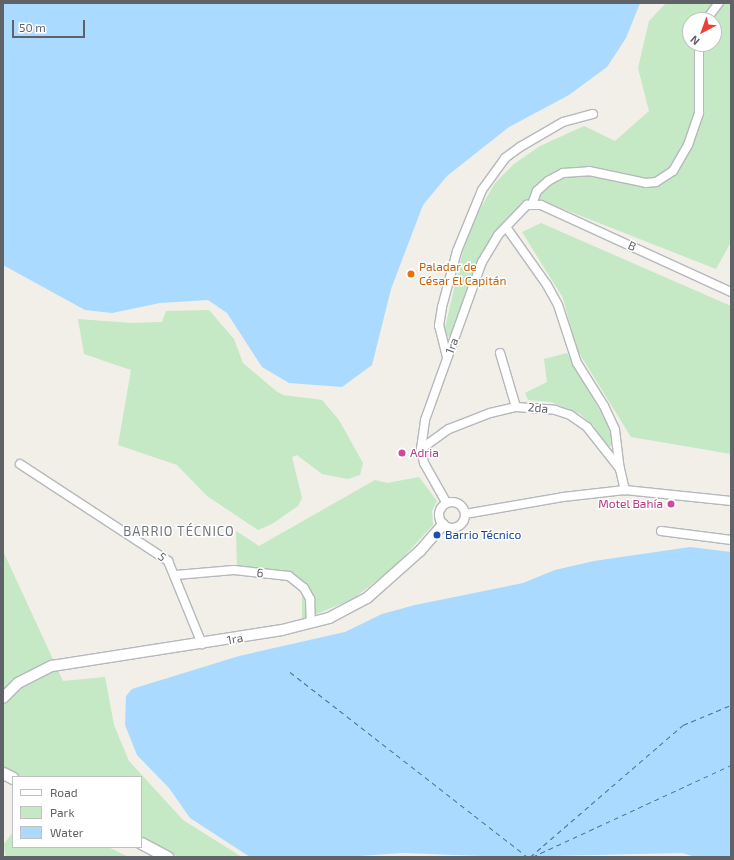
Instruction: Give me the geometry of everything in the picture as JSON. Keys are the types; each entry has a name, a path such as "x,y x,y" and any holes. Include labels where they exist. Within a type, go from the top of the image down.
{"main road":[{"path":"3,773 12,778"},
{"path":"142,844 167,857"}],"street":[{"path":"712,12 719,3"},
{"path":"532,204 537,191 548,181 563,173 588,171 646,183 656,182 673,170 688,146 698,113 699,52"},
{"path":"447,357 439,326 442,307 457,251 482,190 506,158 520,147 563,122 593,114"},
{"name":"1ra","path":"446,502 424,463 420,449 425,420 482,262 506,227 522,209 532,204"},
{"name":"B","path":"532,204 541,205 731,292"},
{"path":"506,227 543,279 558,305 577,363 604,406 615,430 620,469"},
{"path":"500,353 516,407"},
{"name":"2da","path":"420,449 465,422 516,407 555,410 570,415 587,427 620,469 625,490"},
{"name":"5","path":"20,464 168,561 176,576 202,644"},
{"path":"465,514 563,497 625,490 731,501"},
{"path":"451,501 460,505 465,514 462,524 458,527 447,528 440,521 439,510 446,502 451,501"},
{"name":"1ra","path":"3,698 18,683 52,666 202,644 311,623 335,615 367,598 420,551 443,525"},
{"path":"661,531 731,540"},
{"name":"6","path":"176,576 234,570 289,576 304,588 310,599 311,623"}],"green space":[{"path":"666,3 731,3 731,242 716,269 548,203 525,202 490,239 476,267 451,336 446,337 444,332 464,246 476,216 495,183 514,164 540,146 584,126 615,141 649,111 638,68 649,21"},
{"path":"541,223 731,306 731,454 631,437 576,348 563,298 522,232"},
{"path":"209,310 234,339 243,363 276,391 283,395 322,400 339,420 363,463 360,475 348,479 322,474 297,455 292,457 302,498 298,506 272,524 258,530 207,496 177,465 118,445 131,370 84,354 78,319 132,323 162,322 166,311"},
{"path":"567,353 607,423 613,442 611,446 607,447 593,425 580,414 551,402 528,400 525,393 547,382 544,359"},
{"path":"419,477 437,501 432,511 433,525 394,567 353,599 302,620 302,595 291,571 237,569 236,531 259,546 375,480 387,483"},
{"path":"3,551 63,681 105,677 114,725 129,761 183,820 242,857 179,857 142,838 142,776 21,776 3,767"},
{"path":"12,833 12,848 110,848 129,857 6,857 3,845"}],"water":[{"path":"3,3 640,3 626,38 607,67 569,95 509,127 447,176 423,205 391,289 372,365 342,387 289,383 262,367 227,313 208,300 160,303 112,313 85,310 3,265"},
{"path":"690,547 731,552 731,857 696,857 682,853 507,857 403,853 344,857 250,857 190,818 169,788 137,755 125,725 126,696 132,689 239,656 345,632 382,614 415,605 523,583 555,570 594,561"}],"ferry route":[{"path":"290,672 528,857"},
{"path":"530,857 683,725 731,705"},
{"path":"532,857 731,765"}],"place":[{"name":"Paladar de César El Capitán","path":"411,274"},
{"name":"Adria","path":"402,453"},
{"name":"Motel Bahía","path":"671,504"},
{"name":"Barrio Técnico","path":"437,535"}],"district":[{"name":"BARRIO TÉCNICO","path":"179,531"}]}
